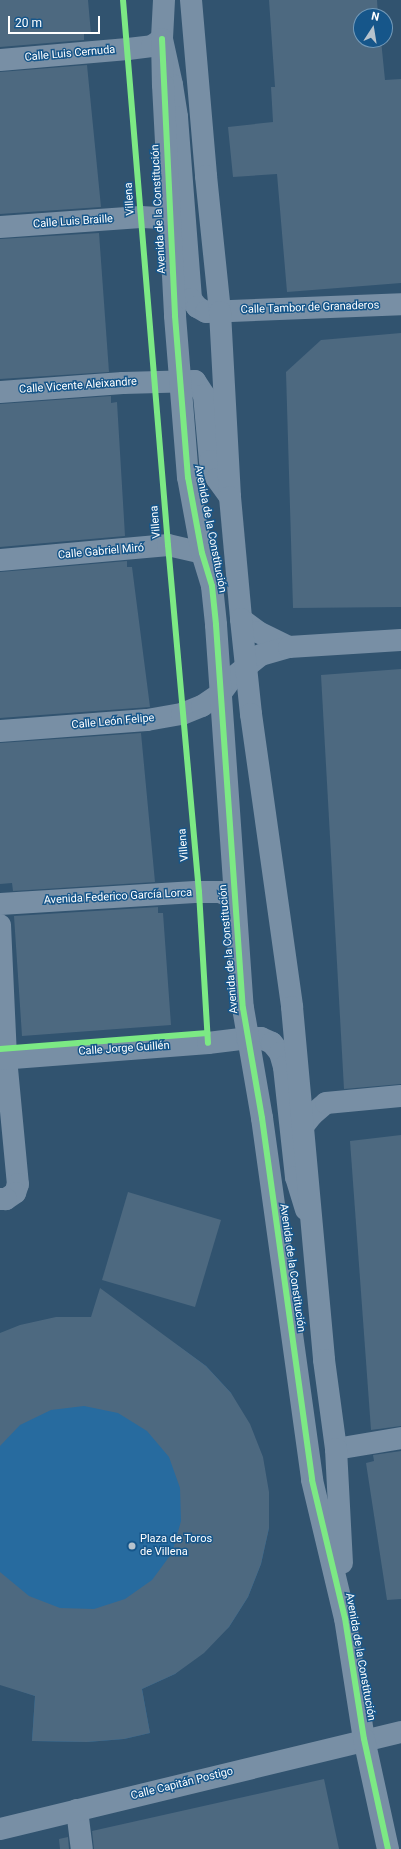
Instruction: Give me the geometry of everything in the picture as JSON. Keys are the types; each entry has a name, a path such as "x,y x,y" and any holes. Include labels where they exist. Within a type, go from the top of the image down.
{"street":[{"path":"162,39 164,0"},
{"path":"191,0 198,92 220,312 230,497 241,619 251,714 292,1006 314,1229 324,1360 336,1449 345,1618"},
{"name":"Calle Luis Cernuda","path":"0,60 128,50 152,46 162,39"},
{"name":"Avenida de la Constitución","path":"162,39 169,224 188,478 202,553 212,586 243,1008 262,1118 312,1480 345,1618 364,1740 388,1849"},
{"name":"Calle Tambor de Granaderos","path":"162,39 177,117 191,299 197,307 206,312 220,312 401,304"},
{"name":"Calle Luis Braille","path":"0,227 141,217 158,218 169,224"},
{"path":"181,380 195,381 204,395 210,461 217,479 230,497"},
{"name":"Calle Vicente Aleixandre","path":"0,392 181,380"},
{"name":"Calle Gabriel Miró","path":"0,560 168,546 202,553"},
{"path":"241,619 258,632 289,647"},
{"name":"Calle León Felipe","path":"0,731 147,720 182,714 202,706 221,693 231,679 261,655 289,647 401,640"},
{"name":"Avenida Federico García Lorca","path":"0,904 199,892 220,892 234,898"},
{"path":"0,925 3,1059 18,1184 14,1193 6,1199 0,1199"},
{"name":"Calle Jorge Guillén","path":"3,1059 208,1043 247,1038 260,1038 272,1043 280,1053 288,1095 296,1177 314,1229"},
{"path":"304,1125 312,1115 326,1103 401,1096"},
{"path":"336,1449 401,1438"},
{"name":"Calle Capitán Postigo","path":"0,1829 401,1732"},
{"path":"77,1810 82,1849"}],"shaded area":[{"name":"Plaza de Toros de Villena","path":"0,1333 177,1345 206,1366 231,1393 269,1528 261,1564 248,1597 229,1627 175,1674 142,1689 150,1733 124,1739 87,1742 32,1741 35,1696 0,1684"}],"building":[{"path":"0,0 88,0 91,34 84,34 84,40 0,47"},
{"path":"269,0 377,0 378,8 353,8 353,48 382,48 385,80 401,79 401,283 287,292 277,174 233,177 228,127 273,122 271,87 275,87"},
{"path":"87,65 101,207 0,214 0,72"},
{"path":"99,233 109,372 0,379 0,239"},
{"path":"401,333 401,607 293,608 286,372 321,340"},
{"path":"111,396 111,403 117,402 125,536 0,547 0,404"},
{"path":"127,561 127,567 132,567 150,707 0,718 0,572"},
{"path":"401,669 401,1084 344,1089 321,675"},
{"path":"141,733 155,882 13,891 12,883 0,884 0,743"},
{"path":"158,907 158,913 163,913 171,1025 22,1036 14,916"},
{"path":"401,1135 401,1426 371,1430 350,1141"},
{"path":"128,1192 221,1220 195,1307 102,1280"},
{"name":"Plaza de Toros de Villena","path":"100,1288 206,1366 231,1393 250,1424 263,1457 269,1492 269,1528 261,1564 248,1597 229,1627 204,1653 175,1674 142,1689 150,1733 124,1739 87,1742 32,1741 35,1696 0,1685 0,1572 29,1596 60,1608 94,1609 125,1599 152,1580 172,1553 181,1521 180,1488 169,1457 147,1431 118,1413 84,1406 51,1410 20,1425 0,1446 0,1333 20,1325 56,1317 91,1317"},
{"path":"401,1451 401,1599 387,1600 366,1463 374,1461 373,1455"},
{"path":"324,1779 339,1849 94,1849 92,1831"},
{"path":"68,1837 69,1849 60,1849 59,1839"}],"cycle path":[{"name":"Villena","path":"123,0 168,545 199,892 208,1043"},
{"path":"162,39 175,316 188,477 202,553 212,586 243,1008 262,1118 312,1480 345,1618 364,1739 388,1849"},
{"path":"0,1049 207,1033"}],"place":[{"name":"Plaza de Toros de Villena","path":"132,1546"}]}
